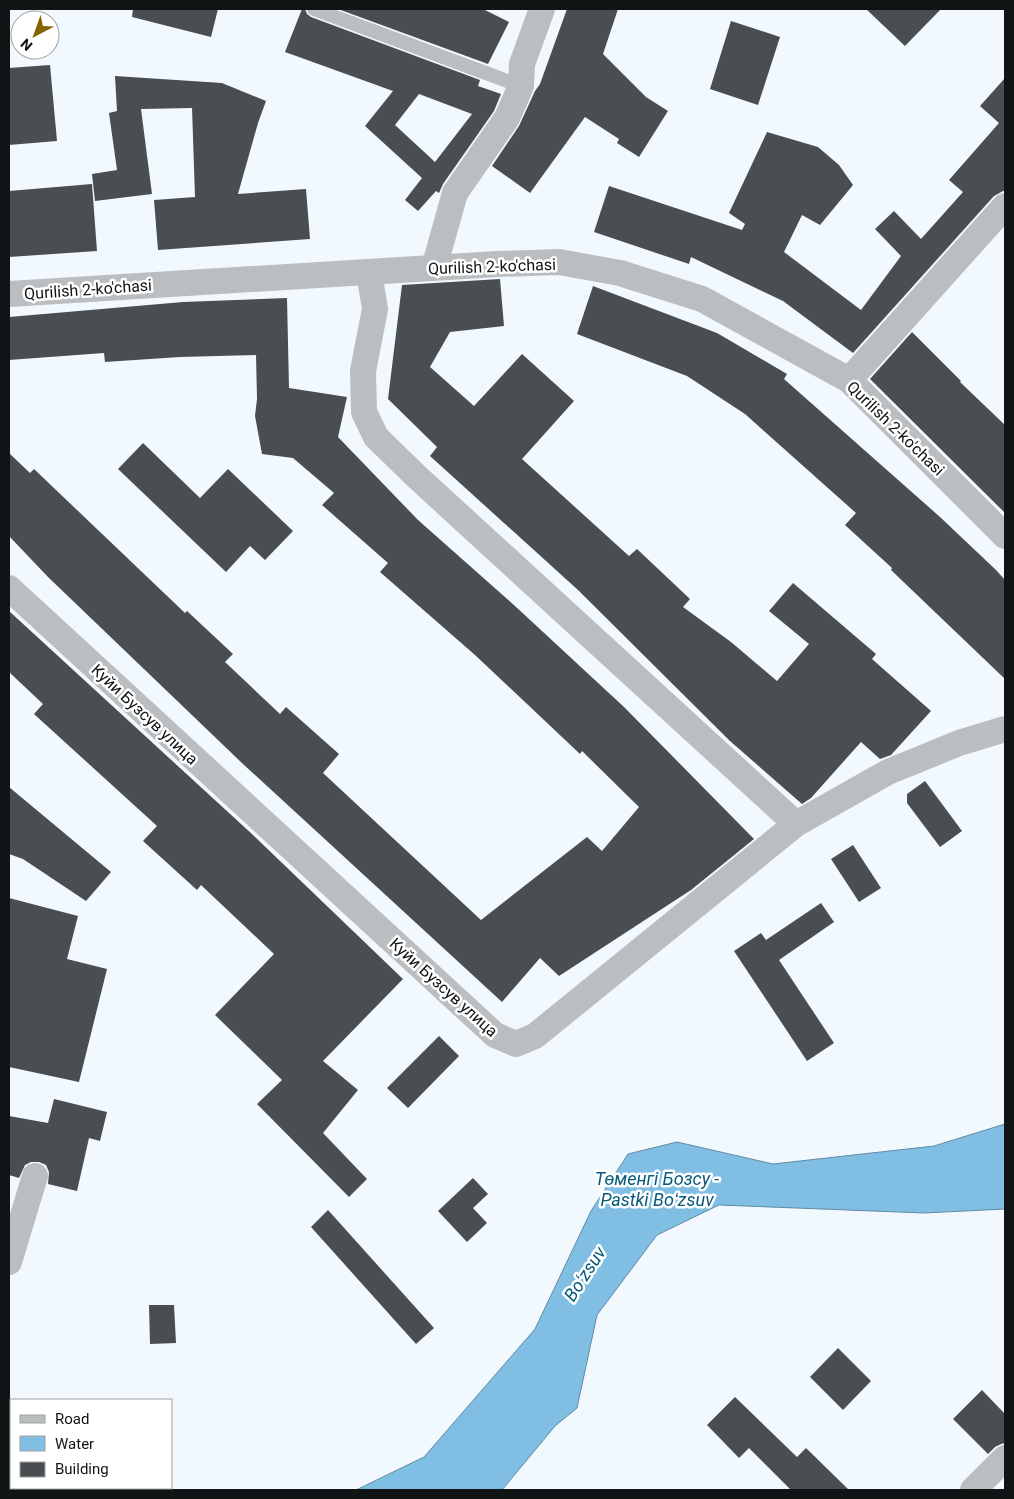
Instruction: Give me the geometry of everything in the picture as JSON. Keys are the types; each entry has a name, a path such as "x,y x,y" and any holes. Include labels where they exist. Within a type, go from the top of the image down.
{"street":[{"path":"434,268 455,193 507,118 521,86 522,64 542,9"},
{"path":"849,380 1005,206"},
{"name":"Qurilish 2-ko'chasi","path":"9,294 559,262 620,274 702,299 849,380 1005,536"},
{"path":"369,272 375,309 363,371 364,412 376,437 416,476 796,824"},
{"name":"Куйи Бузсув улица","path":"9,588 495,1035 516,1044 535,1036 796,824 888,772 959,743 1005,729"},
{"path":"9,1262 35,1176"},
{"path":"972,1490 1005,1458"}],"lane":[{"path":"314,9 521,86"}],"water":[{"name":"Төменгі Бозсу - Pastki Boʻzsuv","path":"1005,1124 1005,1209 924,1213 719,1205 657,1235 597,1315 577,1408 555,1426 502,1490 356,1490 424,1457 535,1329 591,1211 628,1154 677,1142 773,1164 934,1146"},
{"path":"9,1441 10,1489 163,1490 9,1490"}],"building":[{"path":"133,9 218,9 211,37 132,17"},
{"path":"302,9 305,9 311,17 480,80 478,86 501,94 494,111 443,184 439,193 436,191 418,211 405,200 422,178 365,126 393,91 285,52","holes":["419,94 472,114 435,162 395,125"]},
{"path":"338,9 483,9 509,22 488,64"},
{"path":"567,9 618,9 603,54 646,97 668,111 639,157 617,143 619,139 585,117 530,193 492,166 519,126 540,84"},
{"path":"866,9 941,9 905,46"},
{"path":"731,21 780,37 758,105 710,89"},
{"path":"50,65 57,141 9,145 9,68"},
{"path":"115,76 222,83 266,101 238,194 306,189 310,239 158,250 154,200 195,197 192,108 141,109 152,194 95,201 92,174 117,170 109,113 117,111"},
{"path":"1005,78 1005,190 994,196 853,353 783,301 691,257 689,264 594,232 609,186 742,230 745,224 729,213 767,132 818,147 839,165 853,185 820,225 802,215 784,252 861,310 901,256 875,229 894,211 921,239 963,192 949,180 999,123 980,106"},
{"path":"92,184 97,251 9,257 9,191"},
{"path":"500,279 504,326 450,332 430,367 474,406 522,354 574,401 522,459 629,556 637,549 690,599 683,607 731,642 777,681 809,644 769,611 793,583 876,654 872,659 931,711 891,755 880,759 861,742 811,798 802,804 730,741 578,590 430,456 437,447 388,399 402,285"},
{"path":"593,286 717,333 787,374 784,379 940,517 996,570 1005,580 1005,679 891,570 892,568 845,525 856,513 745,414 687,376 577,334"},
{"path":"287,298 289,388 347,397 338,437 418,520 515,606 624,707 754,839 691,890 559,976 540,958 502,1002 243,764 48,577 9,536 9,453 30,473 34,469 185,613 187,611 233,654 225,662 280,714 286,707 339,754 323,773 481,920 587,837 602,851 639,807 582,751 580,754 475,655 380,572 388,563 322,505 334,493 293,458 262,454 255,416 257,399 256,355 180,357 105,362 104,353 9,360 9,317 183,302"},
{"path":"912,332 1005,425 1005,513 870,379"},
{"path":"143,443 200,498 228,469 293,531 265,560 250,546 226,572 118,469"},
{"path":"9,611 253,835 403,979 323,1061 358,1090 323,1133 367,1179 349,1197 257,1104 282,1080 215,1015 274,954 201,885 197,890 143,841 157,826 34,714 43,704 9,672"},
{"path":"925,781 962,831 940,847 907,803 907,794"},
{"path":"9,787 111,872 86,901 23,859 9,854"},
{"path":"853,845 881,888 859,902 831,859"},
{"path":"9,898 78,916 67,959 107,969 79,1082 9,1067"},
{"path":"821,903 834,922 779,960 834,1043 807,1061 734,951 761,933 766,940"},
{"path":"439,1036 459,1056 408,1108 387,1088"},
{"path":"54,1099 107,1112 100,1141 89,1138 77,1191 48,1184 49,1172 46,1165 39,1162 31,1162 25,1165 19,1178 9,1175 9,1116 48,1123"},
{"path":"473,1178 488,1194 473,1208 487,1223 467,1242 438,1211"},
{"path":"328,1210 434,1328 416,1344 311,1227"},
{"path":"149,1305 174,1305 176,1343 150,1344"},
{"path":"838,1348 871,1381 843,1410 810,1377"},
{"path":"982,1390 1005,1414 1005,1443 995,1447 988,1454 953,1419"},
{"path":"735,1397 797,1457 806,1448 849,1490 791,1490 749,1448 739,1458 707,1425"}],"water label":[{"name":"Boʻzsuv","path":"585,1274"}]}
